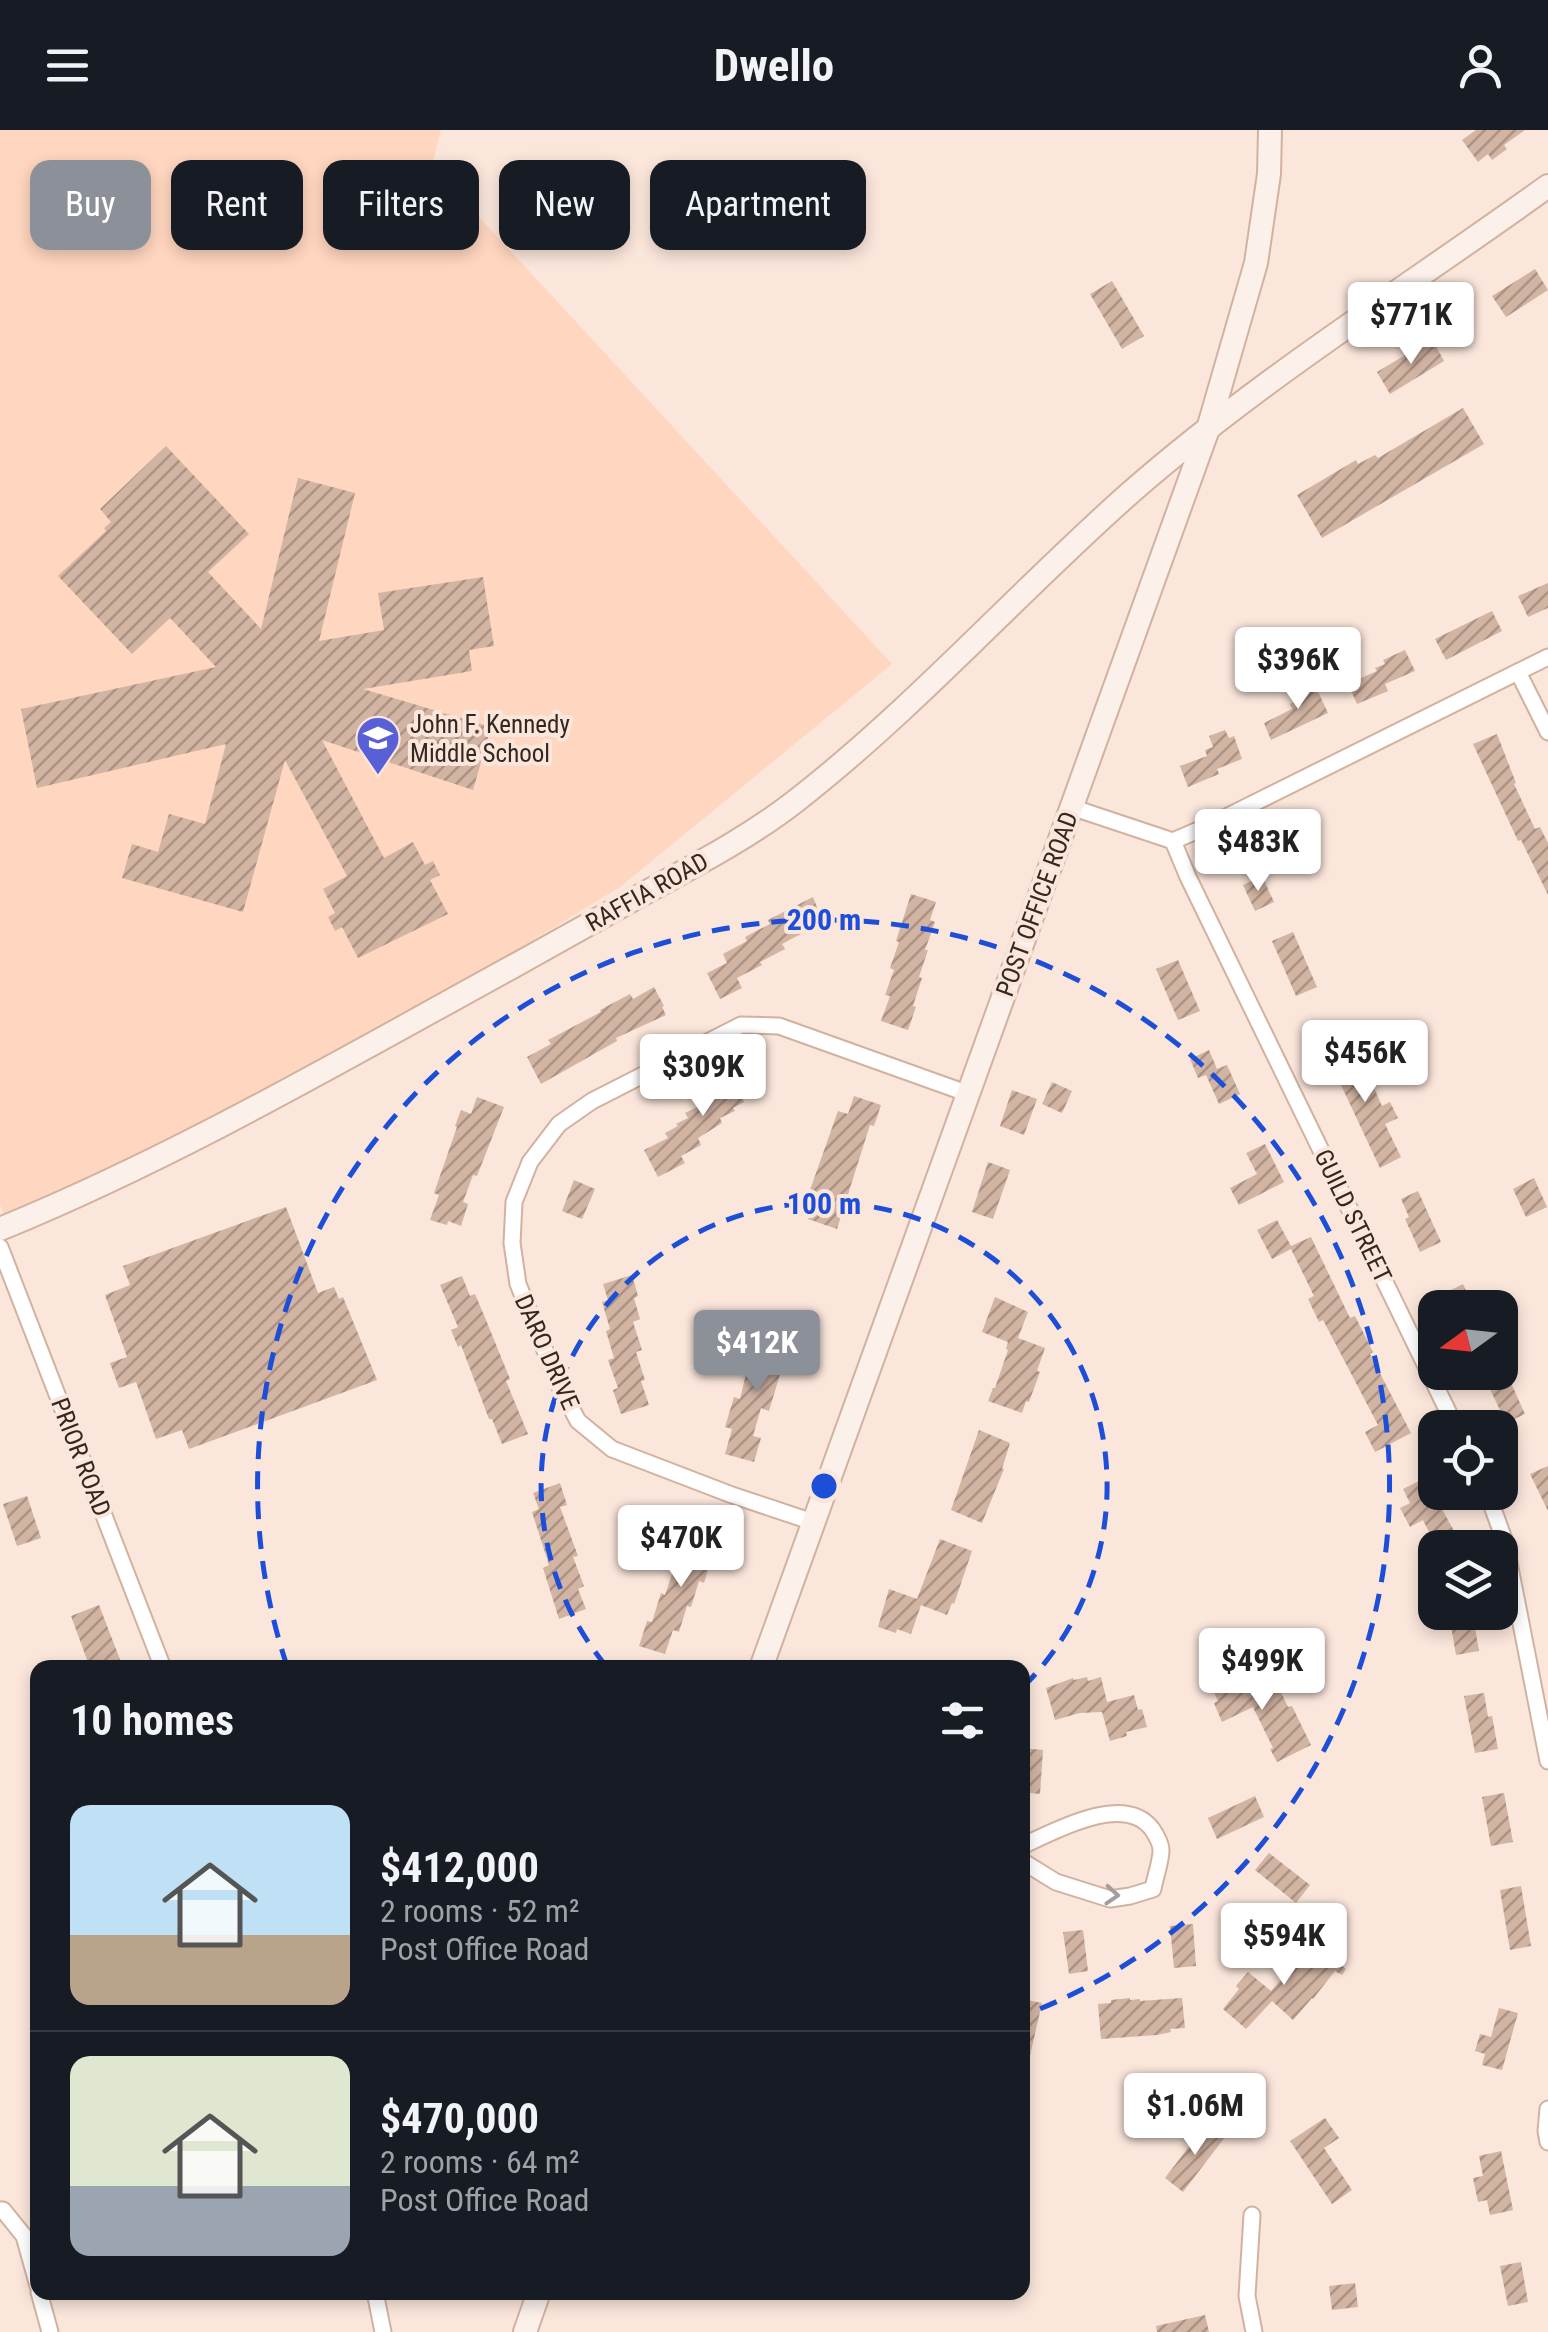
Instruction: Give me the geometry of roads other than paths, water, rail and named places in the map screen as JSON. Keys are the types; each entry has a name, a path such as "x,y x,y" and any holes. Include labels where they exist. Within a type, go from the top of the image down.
{"main road":[{"name":"POST OFFICE ROAD","path":"763,1660 1208,429 1256,263 1270,130"},
{"name":"RAFFIA ROAD","path":"0,1228 46,1210 198,1136 370,1045 717,853 764,823 853,753 1131,492 1208,429 1266,383 1548,186"},
{"path":"525,2332 536,2300"}],"street":[{"path":"1072,807 1173,841 1548,657"},
{"path":"1518,672 1548,732"},
{"name":"GUILD STREET","path":"1173,841 1447,1410"},
{"name":"DARO DRIVE","path":"813,1522 612,1449 578,1421 518,1284 512,1243 514,1202 530,1162 560,1124 592,1101 740,1025 779,1026 968,1094"},
{"name":"PRIOR ROAD","path":"0,1247 161,1660"},
{"path":"1494,1510 1505,1542 1548,1761"},
{"path":"1030,1843 1107,1812 1146,1822 1162,1848 1152,1888 1110,1899 1056,1882 1030,1866"},
{"path":"1548,2109 1548,2142"},
{"path":"0,2210 24,2236 30,2259"},
{"path":"1252,2215 1248,2296 1254,2332"},
{"path":"41,2300 50,2332"},
{"path":"377,2300 383,2332"}],"place":[{"name":"John F. Kennedy Middle School","path":"378,776"}]}
